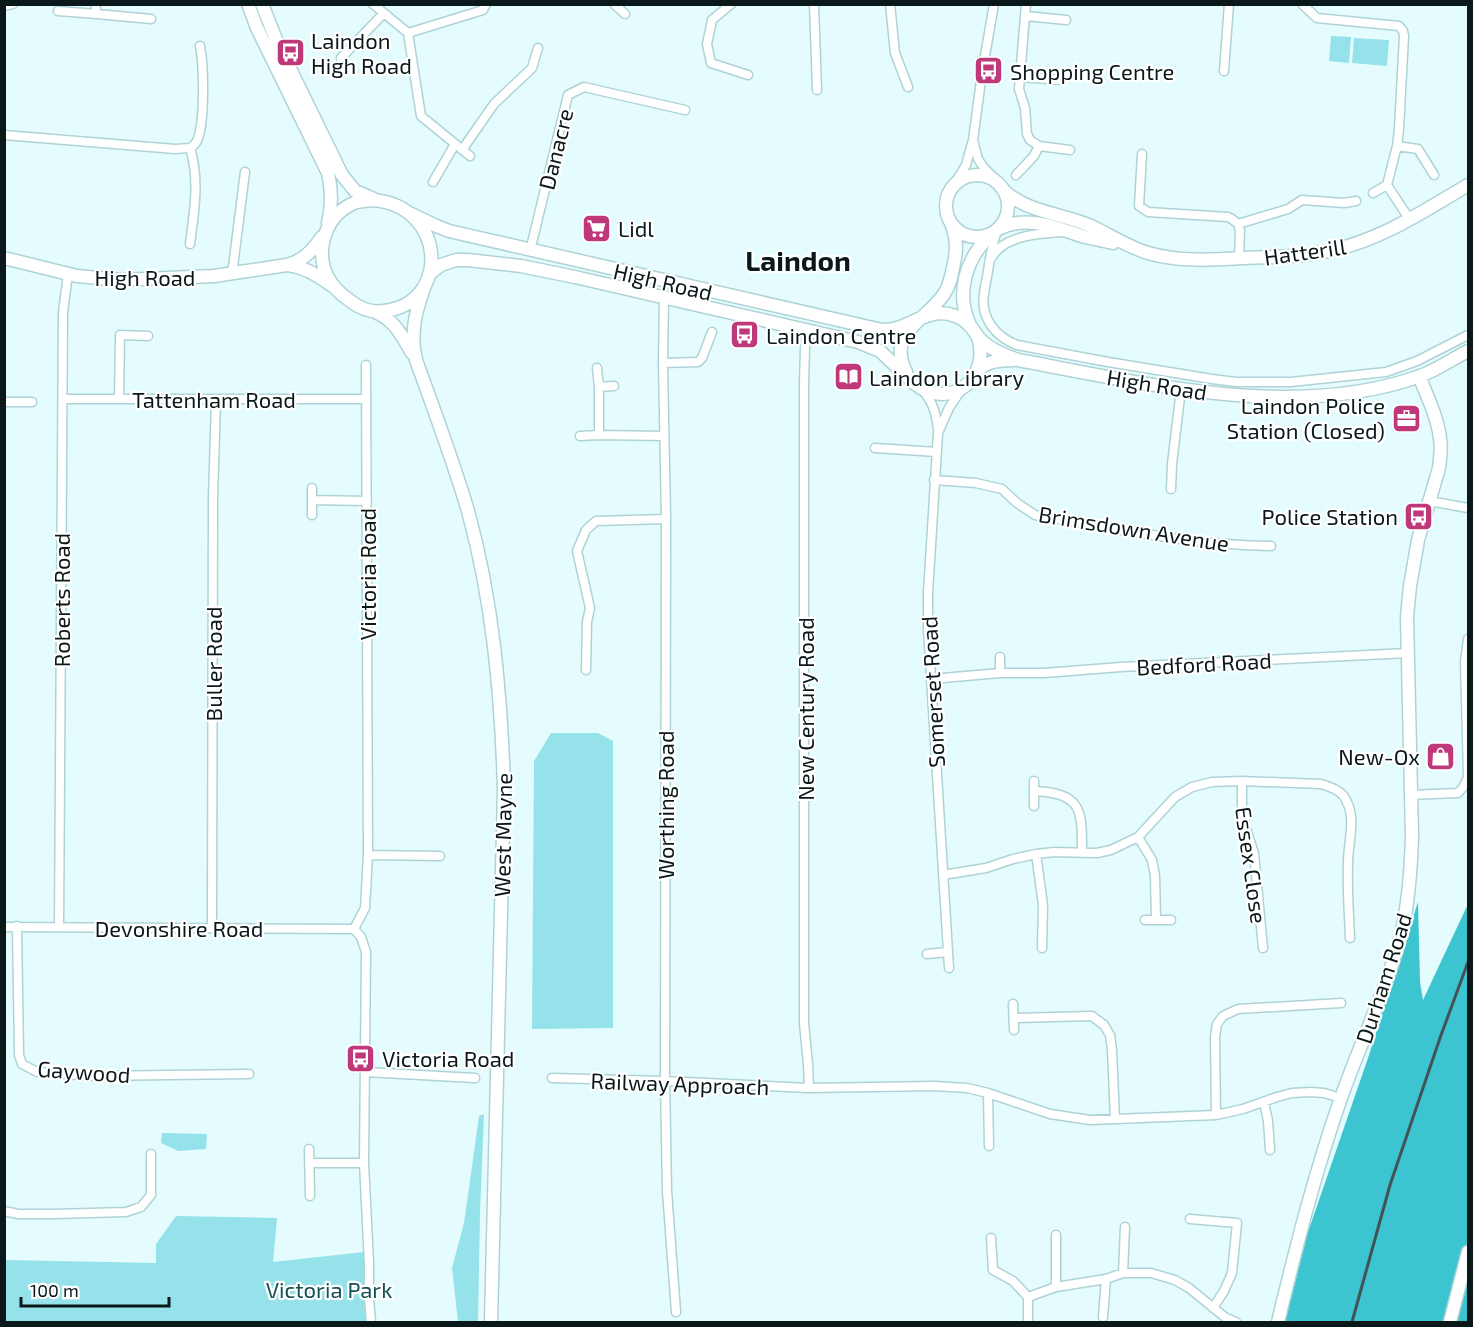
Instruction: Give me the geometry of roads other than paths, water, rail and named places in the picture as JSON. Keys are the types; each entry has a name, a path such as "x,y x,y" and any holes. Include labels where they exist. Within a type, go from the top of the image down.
{"street":[{"path":"4,6 13,4"},
{"path":"248,4 257,28 328,173 332,205 321,253 329,280 354,304 374,312 391,310 414,298 422,289 428,277 432,259 429,241 424,230 409,213 397,206 355,191 342,175 277,42 262,4"},
{"path":"373,4 408,33 421,116 470,156"},
{"path":"408,33 483,10 486,4"},
{"path":"614,4 625,14"},
{"path":"731,4 712,20 707,44 711,63 748,75"},
{"path":"814,4 817,90"},
{"path":"890,4 895,53 908,87"},
{"path":"908,376 901,355 902,343 910,327 944,294 956,257 956,236 946,214 945,205 949,190 966,165 973,140 994,4"},
{"path":"1026,4 1019,89 1025,108 1027,134 1039,146 1070,150"},
{"path":"1224,71 1229,4"},
{"path":"1302,4 1317,18 1399,26 1403,31 1404,60 1397,146 1387,185 1373,193"},
{"path":"58,11 96,9 151,19"},
{"path":"340,58 383,14"},
{"path":"1026,16 1066,20"},
{"path":"4,135 175,149 190,148 196,142 201,120 203,74 200,46"},
{"path":"433,182 494,104 532,68 538,48"},
{"path":"1020,77 1061,80"},
{"name":"Danacre","path":"530,250 568,94 584,87 685,110"},
{"path":"920,388 932,393 954,392 966,385 978,370 981,346 966,314 963,301 964,284 975,252 995,232 1006,216 1008,207 1007,197 1001,186 978,159 973,140"},
{"path":"1016,175 1034,156 1039,146"},
{"path":"1397,146 1418,149 1434,175"},
{"path":"190,148 194,160 196,185 190,244"},
{"path":"1142,154 1139,206 1148,212 1232,219 1238,224 1240,231 1239,258"},
{"path":"233,274 245,172"},
{"path":"955,183 975,174 990,177 1001,186"},
{"path":"1387,185 1410,220"},
{"name":"Hatterill","path":"1001,186 1030,207 1090,225 1146,253 1201,260 1308,254 1346,247 1377,236 1410,220 1468,185"},
{"path":"1238,224 1288,208 1302,200 1344,203 1356,201"},
{"path":"326,230 343,209 354,203 381,201"},
{"name":"High Road","path":"409,213 449,231 882,330 896,329 927,315 948,314 963,319 994,349 1018,360 1218,394 1300,397 1355,392 1419,376 1468,351"},
{"path":"950,222 954,228 965,235 982,237 995,232"},
{"name":"Hatterill","path":"995,232 1015,223 1028,222 1129,246"},
{"name":"High Road","path":"4,258 68,274 121,280 178,279 233,274 287,265 306,256 326,230"},
{"path":"995,232 983,307 995,332 1010,342 1025,347 1200,378 1236,382 1291,382 1386,372 1417,361 1468,335"},
{"path":"989,264 995,252 1006,243 1053,233 1074,233"},
{"name":"High Road","path":"428,277 441,265 450,261 468,260 542,270 664,297 873,347 920,388"},
{"name":"High Road","path":"287,265 303,268 337,290"},
{"name":"Roberts Road","path":"59,927 63,312 68,274"},
{"name":"West Mayne","path":"416,360 413,338 414,323 428,277"},
{"name":"Worthing Road","path":"664,297 665,1081 667,1191 676,1312"},
{"name":"West Mayne","path":"374,312 385,316 395,325 416,360 452,460 468,513 484,582 500,698 504,788 491,1323"},
{"name":"New Century Road","path":"806,330 804,348 804,1023 809,1088"},
{"path":"663,363 698,362 702,358 712,332"},
{"path":"119,399 120,335 148,336"},
{"path":"708,344 720,344"},
{"name":"High Road","path":"978,370 989,363 1018,360"},
{"name":"Victoria Road","path":"354,928 365,908 368,855 366,365"},
{"path":"597,368 599,435"},
{"name":"Durham Road","path":"1278,1323 1319,1165 1341,1098 1392,965 1401,935 1409,891 1411,870 1407,617 1418,540 1439,468 1440,439 1419,376"},
{"name":"Somerset Road","path":"938,433 949,408 966,385"},
{"path":"599,387 614,387"},
{"name":"Somerset Road","path":"920,388 935,410 938,433 928,628 949,968"},
{"path":"1171,489 1181,389"},
{"name":"Tattenham Road","path":"63,399 366,399"},
{"name":"Buller Road","path":"212,927 213,510 216,400"},
{"path":"4,402 32,402"},
{"path":"580,436 664,436"},
{"path":"876,448 937,452"},
{"name":"Brimsdown Avenue","path":"934,480 976,483 1002,489 1035,515 1187,541 1238,546 1270,546"},
{"path":"312,488 312,515"},
{"path":"312,500 367,501"},
{"path":"1429,501 1468,508"},
{"path":"586,670 587,622 590,608 577,551 586,531 596,521 666,519"},
{"path":"1410,795 1458,793 1468,777 1465,661 1468,639"},
{"name":"Bedford Road","path":"931,679 1000,673 1044,673 1408,653"},
{"path":"1000,657 1000,673"},
{"path":"1034,781 1034,806"},
{"name":"Essex Close","path":"1242,781 1242,807 1245,826 1254,853 1263,948"},
{"path":"943,875 986,868 1036,854 1098,853 1111,850 1138,837 1175,797 1192,787 1212,782 1321,784 1333,788 1347,800 1352,823 1347,880 1350,938"},
{"path":"1034,791 1061,794 1073,801 1080,812 1082,853"},
{"path":"1138,837 1152,860 1155,876 1156,920"},
{"path":"1036,854 1043,905 1042,948"},
{"path":"368,855 440,856"},
{"path":"1145,920 1171,920"},
{"name":"Gaywood","path":"17,926 19,1055 22,1064 33,1071 91,1076 249,1074"},
{"name":"Devonshire Road","path":"4,927 354,928"},
{"path":"354,928 361,937 366,952 364,1163 371,1323"},
{"path":"927,954 948,952"},
{"path":"1216,1115 1215,1037 1217,1024 1223,1016 1238,1009 1341,1003"},
{"path":"1013,1004 1014,1030"},
{"path":"1014,1018 1092,1016 1104,1025 1110,1035 1112,1050 1115,1119"},
{"path":"365,1072 475,1078"},
{"name":"Railway Approach","path":"552,1078 809,1088 934,1086 967,1088 1050,1114 1090,1120 1216,1115 1292,1093 1324,1093 1341,1098"},
{"path":"988,1093 988,1146"},
{"path":"1264,1102 1270,1150"},
{"path":"309,1149 310,1196"},
{"path":"4,1211 18,1214 126,1212 141,1207 151,1195 151,1154"},
{"path":"309,1163 364,1163"},
{"path":"1190,1219 1237,1223 1232,1274 1213,1308"},
{"path":"1123,1273 1125,1227"},
{"path":"1056,1235 1056,1287"},
{"path":"991,1238 993,1269 1013,1281 1028,1297 1028,1323"},
{"path":"1450,1323 1468,1252"},
{"path":"1028,1297 1056,1287 1106,1279 1123,1273 1151,1274 1175,1280 1189,1288 1226,1318 1236,1323"},
{"path":"1103,1317 1106,1279"}],"railway":[{"path":"1352,1322 1390,1185 1468,962"}],"place":[{"name":"Laindon High Road","path":"290,53"},
{"name":"Shopping Centre","path":"989,71"},
{"name":"Lidl","path":"597,228"},
{"name":"Laindon Centre","path":"745,335"},
{"name":"Laindon Library","path":"848,377"},
{"name":"Laindon Police Station (Closed)","path":"1406,418"},
{"name":"Police Station","path":"1419,516"},
{"name":"New-Ox","path":"1441,756"},
{"name":"Victoria Road","path":"361,1058"}],"district":[{"name":"Laindon","path":"798,260"}],"park label":[{"name":"Victoria Park","path":"329,1289"}]}
